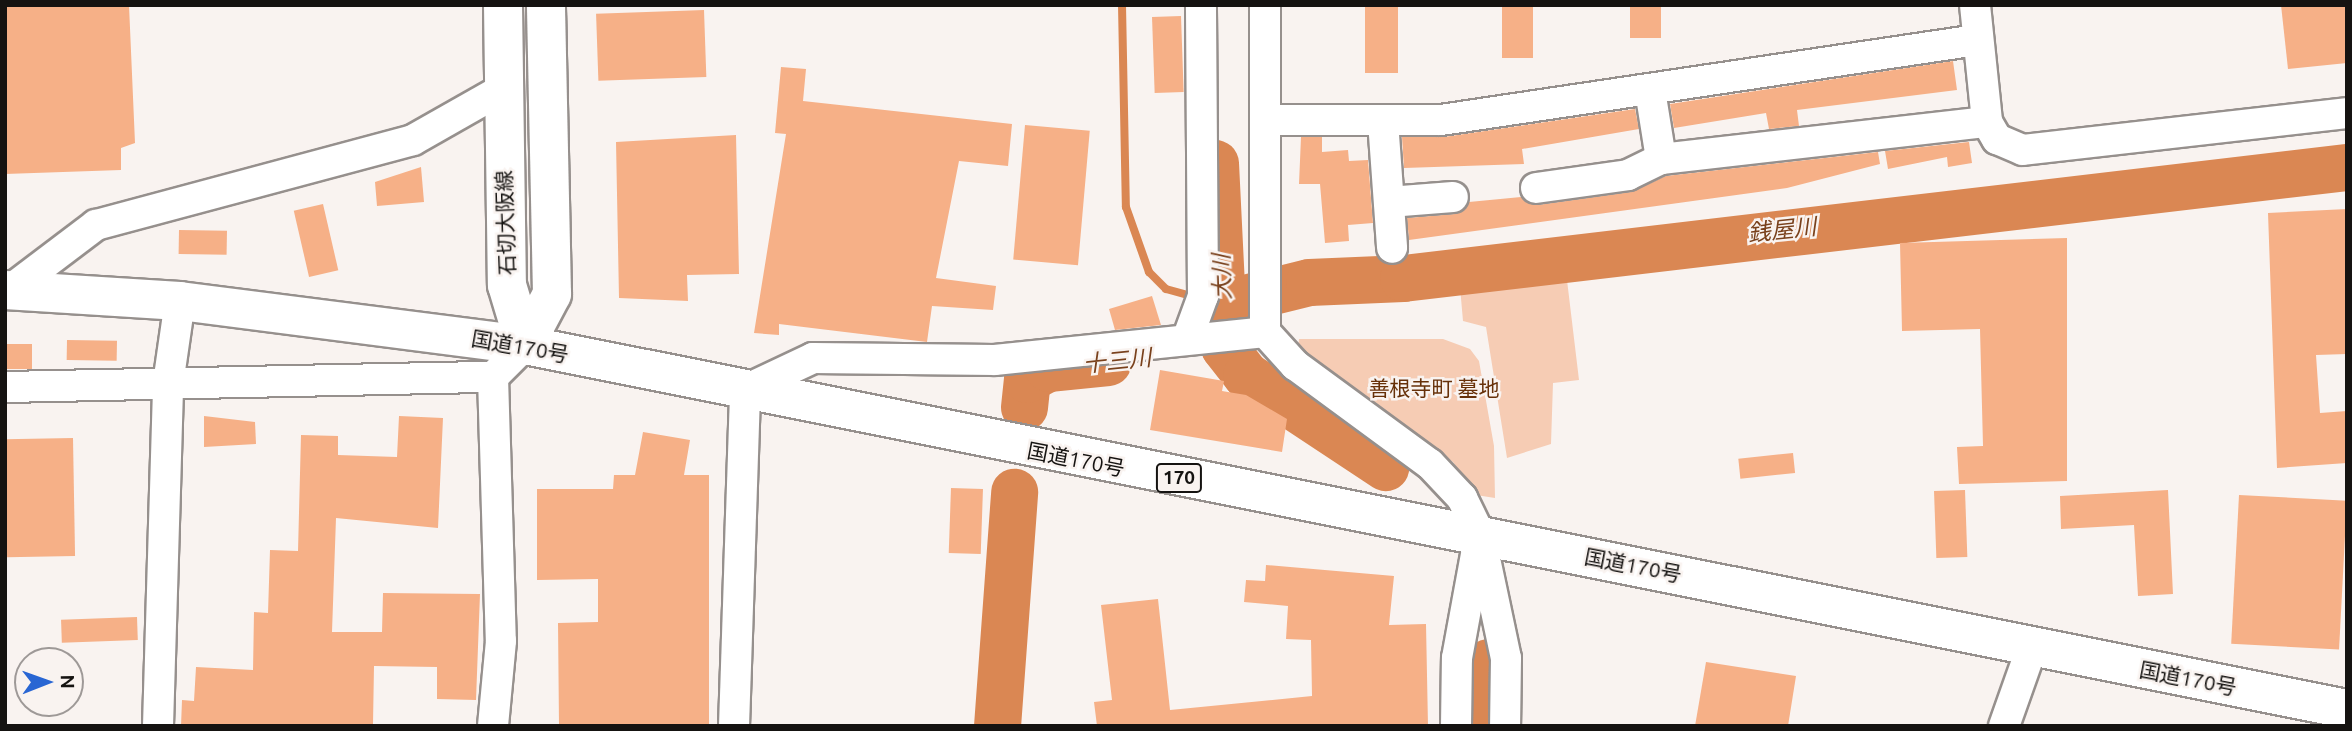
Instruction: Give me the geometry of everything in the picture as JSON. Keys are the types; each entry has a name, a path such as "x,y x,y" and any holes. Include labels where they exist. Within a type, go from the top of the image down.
{"main road":[{"name":"石切大阪線","path":"502,5 507,285 524,345"},
{"path":"524,345 552,294 546,5"},
{"name":"国道170号","path":"8,290 180,301 524,345 2347,709"}],"street":[{"path":"1195,337 1203,296 1201,5"},
{"path":"1265,5 1266,282 1262,328 1295,365 1430,464 1462,498 1480,534 1506,658 1505,726"},
{"path":"1975,5 1987,122 1997,139 2023,150 2347,113"},
{"path":"1267,120 1441,120 1977,40"},
{"path":"8,290 96,225 413,140 502,90"},
{"path":"1650,90 1661,159"},
{"path":"1383,121 1392,248"},
{"path":"1536,188 1628,175 1661,159 1987,122"},
{"path":"1389,202 1452,197"},
{"path":"158,726 168,384 180,301"},
{"path":"734,726 745,390 813,358 995,360 1262,328"},
{"path":"5,387 493,377 524,345"},
{"path":"493,377 501,641 493,726"},
{"path":"1456,726 1457,658 1480,534"},
{"path":"2004,726 2032,647"}],"green space":[{"path":"1567,280 1579,380 1553,383 1551,444 1507,458 1486,327 1463,321 1460,287"},
{"name":"善根寺町 墓地","path":"1299,339 1443,339 1470,349 1479,361 1494,446 1495,498 1476,495 1453,462 1298,348"}],"building":[{"path":"5,5 129,5 135,143 121,148 121,170 5,174"},
{"path":"1365,5 1398,5 1398,73 1365,73"},
{"path":"1502,5 1533,5 1533,58 1502,58"},
{"path":"1630,5 1661,5 1661,38 1630,38"},
{"path":"2281,5 2347,5 2347,63 2288,69"},
{"path":"704,10 706,77 598,81 596,14"},
{"path":"1181,16 1184,92 1155,93 1152,17"},
{"path":"1953,61 1957,90 1797,110 1799,126 1769,129 1766,113 1674,128 1670,104"},
{"path":"781,67 806,69 803,101 1012,124 1008,166 959,161 936,278 996,286 993,310 932,306 927,342 779,324 779,335 754,333 786,134 775,133"},
{"path":"1635,109 1639,129 1522,149 1524,164 1404,168 1402,137 1444,137"},
{"path":"1025,125 1090,131 1078,265 1013,259"},
{"path":"736,135 739,274 687,275 688,301 619,298 616,142"},
{"path":"1301,137 1322,137 1322,152 1348,150 1349,161 1368,160 1373,223 1348,225 1349,241 1325,243 1320,184 1299,184"},
{"path":"1969,142 1972,163 1948,167 1947,157 1888,169 1885,151"},
{"path":"1878,152 1880,164 1787,188 1409,240 1407,218 1455,214 1469,202 1521,197 1538,205 1631,192 1666,176"},
{"path":"421,167 424,202 377,206 375,182"},
{"path":"323,204 338,270 309,277 294,211"},
{"path":"2347,209 2347,354 2316,355 2320,413 2347,411 2347,463 2277,468 2268,213"},
{"path":"179,230 227,231 227,255 179,254"},
{"path":"2067,238 2067,481 1959,484 1957,447 1983,446 1980,329 1902,331 1900,243"},
{"path":"1152,296 1161,325 1115,330 1109,309"},
{"path":"67,340 117,341 117,361 67,360"},
{"path":"5,344 32,344 32,369 5,369"},
{"path":"1160,370 1224,381 1222,391 1246,395 1287,419 1282,452 1150,430"},
{"path":"204,416 255,422 256,444 204,447"},
{"path":"399,416 443,418 438,528 336,518 332,632 382,632 383,593 480,594 476,700 437,699 437,667 374,666 373,724 181,726 182,700 194,701 196,667 253,670 254,612 268,613 270,550 298,551 301,435 338,436 338,455 397,457"},
{"path":"643,432 690,440 684,475 709,475 709,726 559,726 558,623 598,622 598,579 537,580 537,489 613,489 614,475 635,475"},
{"path":"73,438 75,556 7,557 5,439"},
{"path":"1793,453 1795,473 1740,479 1738,459"},
{"path":"951,488 983,489 981,554 949,553"},
{"path":"1965,490 1967,557 1936,558 1934,491"},
{"path":"2168,490 2173,594 2138,596 2134,525 2061,529 2060,496"},
{"path":"2239,495 2347,501 2339,649 2231,644"},
{"path":"1266,565 1394,576 1389,625 1426,624 1428,726 1097,726 1094,702 1112,700 1101,605 1158,599 1170,710 1312,696 1311,640 1286,639 1288,606 1244,602 1246,580 1265,581"},
{"path":"137,617 138,640 62,643 61,620"},
{"path":"1706,662 1796,676 1788,726 1695,726"}],"waterway":[{"path":"1122,5 1126,207 1149,272 1166,289 1220,304"},
{"name":"大川","path":"1215,163 1224,347 1246,375 1385,467"},
{"name":"銭屋川","path":"1220,304 1309,282 1403,278 2347,167"},
{"name":"十三川","path":"1024,407 1027,379 1048,368 1108,362"},
{"name":"十三川","path":"997,726 1014,492"},
{"name":"大川","path":"1486,726 1488,662"}]}
